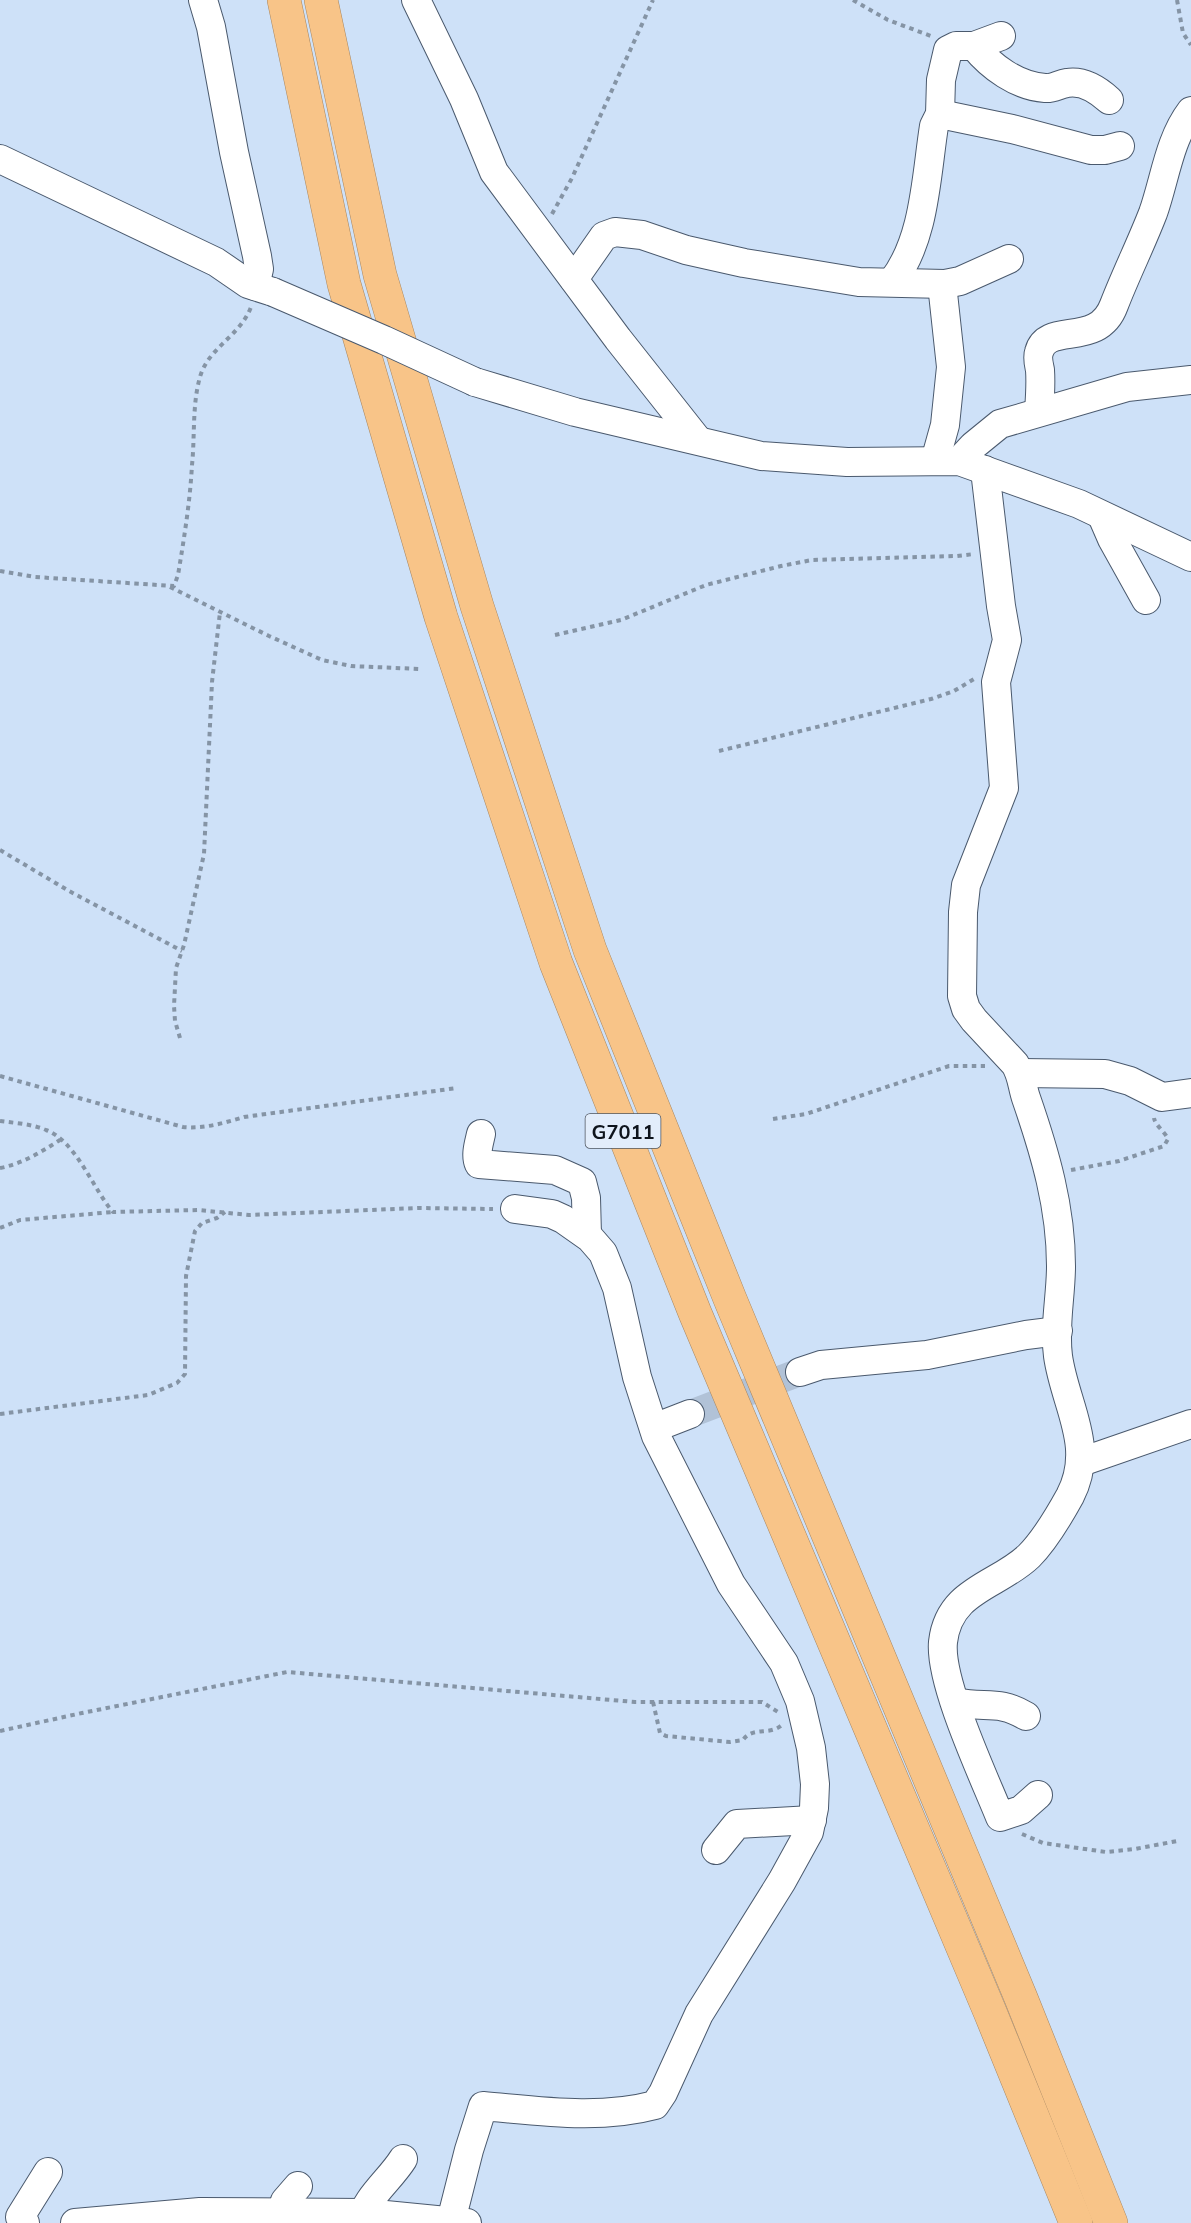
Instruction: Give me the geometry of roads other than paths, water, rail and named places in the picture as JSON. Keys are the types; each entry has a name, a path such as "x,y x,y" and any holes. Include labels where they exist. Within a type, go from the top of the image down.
{"highway":[{"name":"G7011","path":"284,0 344,284 441,617 556,963 700,1324 1076,2223"},
{"name":"G7011","path":"321,0 380,274 477,606 590,950 730,1299 1021,1998 1112,2223"}],"street":[{"path":"203,0 211,27 234,152 264,289"},
{"path":"416,0 464,99 494,172 697,439"},
{"path":"892,282 900,272 915,236 933,126 940,114 941,80 948,50 1000,36"},
{"path":"963,47 982,56 1005,74 1029,86 1048,88 1067,83 1078,83 1097,88 1109,100"},
{"path":"1039,411 1038,354 1042,345 1054,337 1069,333 1089,332 1106,319 1114,306 1117,294 1153,212 1168,160 1191,111"},
{"path":"940,114 1012,129 1091,150 1105,150 1120,146"},
{"path":"0,159 216,262 248,284 384,340 475,381 575,412 697,439 761,456 847,462 960,464 1079,504 1191,557"},
{"path":"574,279 604,236 615,232 642,235 686,250 744,263 859,282 942,284 960,281 1009,259"},
{"path":"942,284 951,367 945,425 995,548 1007,640 996,682 1004,788 966,885 961,963 962,996 966,1009 1014,1065 1050,1174 1059,1218 1061,1248 1059,1356 1080,1442 1081,1462 1069,1498 1031,1554 1018,1566 970,1593 959,1604 945,1633 943,1656 956,1702 1000,1817 1021,1810 1038,1795"},
{"path":"1134,387 1150,376 1191,369"},
{"path":"960,464 973,446 1000,424 1039,411 1134,387 1191,380"},
{"path":"1102,516 1112,539 1146,600"},
{"path":"1014,1065 1106,1074 1130,1081 1162,1097 1191,1093"},
{"path":"481,1134 478,1147 477,1162 479,1164 542,1167 562,1172 582,1182 587,1235"},
{"path":"555,1215 586,1207"},
{"path":"75,2223 200,2212 281,2212 459,2222 469,2150 483,2106 567,2113 628,2112 655,2105 663,2093 699,2014 782,1881 809,1832 815,1784 797,1727 800,1701 784,1663 731,1584 654,1428 637,1377 612,1273 603,1253 587,1235 555,1215 515,1209"},
{"path":"800,1372 821,1365 927,1355 1014,1337 1058,1331"},
{"path":"654,1428 690,1414"},
{"path":"1081,1462 1191,1424"},
{"path":"956,1702 966,1705 1012,1707 1026,1716"},
{"path":"716,1850 737,1824 812,1820"},
{"path":"361,2218 369,2201 392,2176 403,2158"},
{"path":"25,2223 21,2217 48,2172"},
{"path":"281,2212 285,2201 298,2186"}],"tunnel":[{"path":"690,1414 800,1372"}]}
